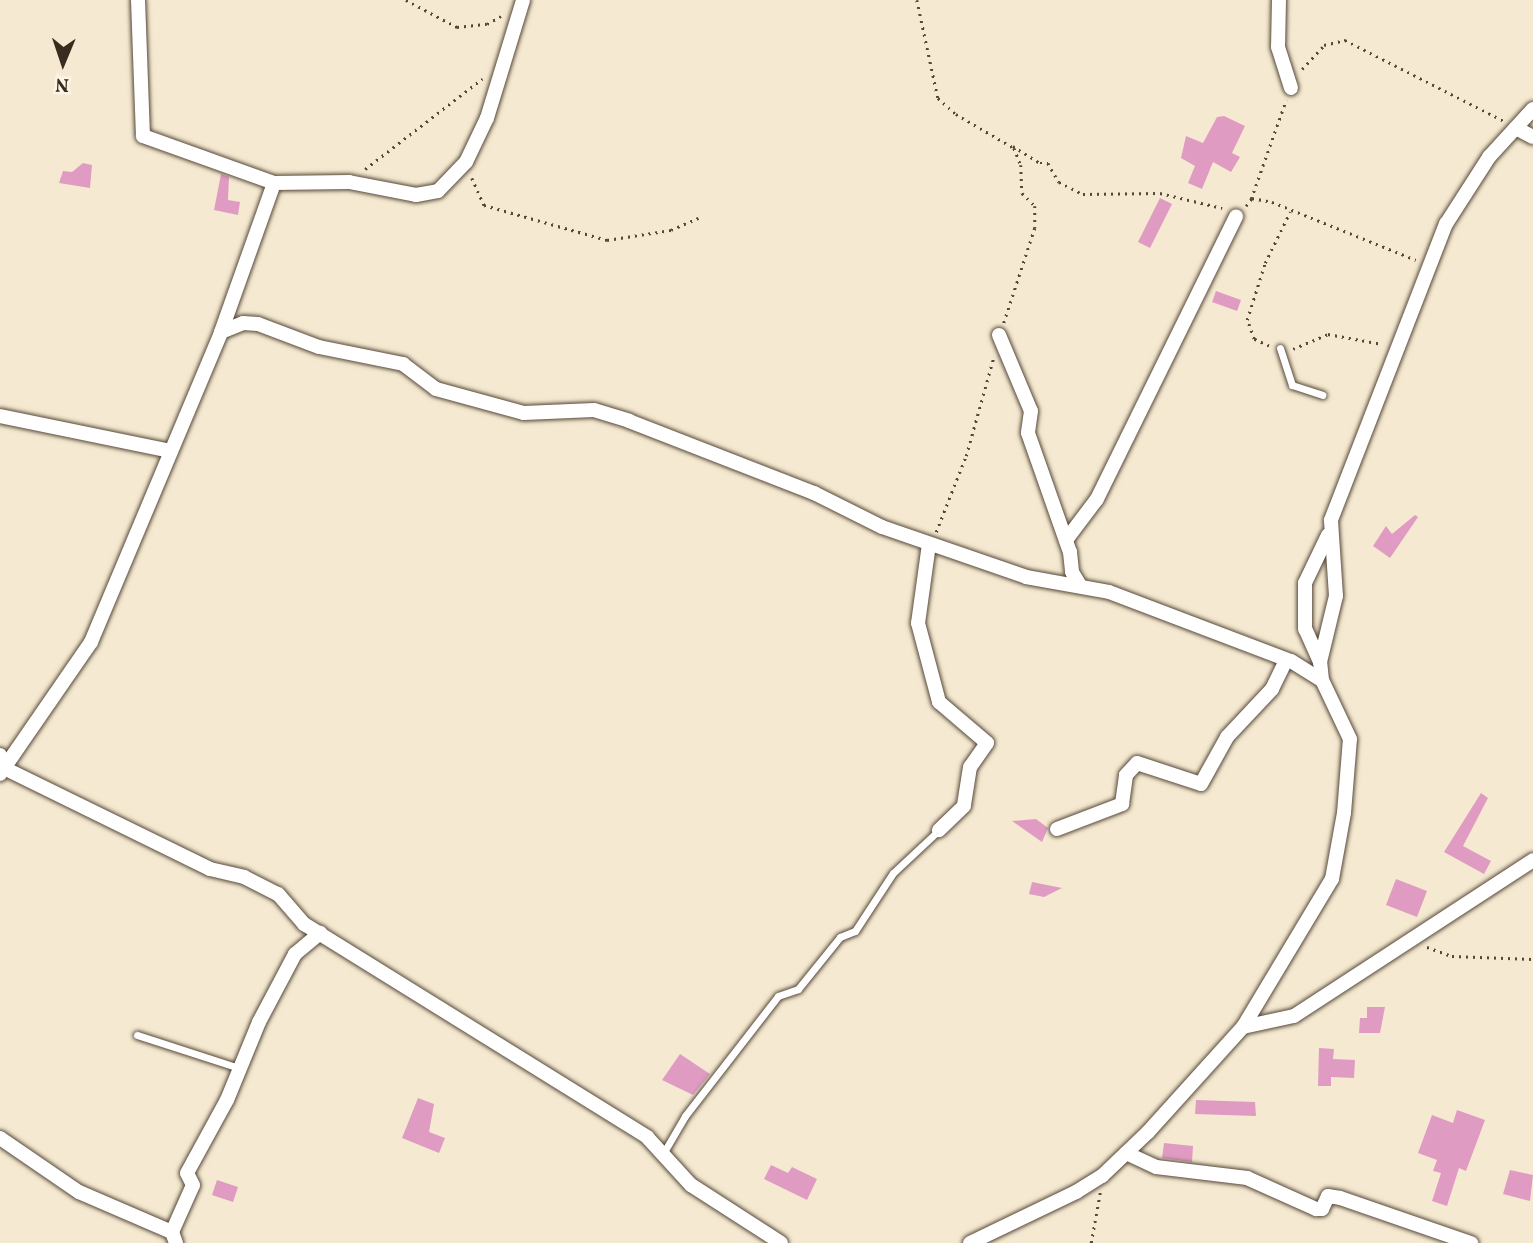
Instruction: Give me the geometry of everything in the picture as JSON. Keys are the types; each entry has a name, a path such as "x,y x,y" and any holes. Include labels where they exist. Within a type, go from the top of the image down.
{"street":[{"path":"138,0 143,136 274,183 349,183 426,195 438,191 466,162 506,63 522,2"},
{"path":"1279,0 1278,47 1292,88"},
{"path":"970,1243 1102,1176 1126,1153 1243,1027 1332,879 1344,813 1350,739 1322,680 1320,662 1305,629 1305,583 1329,534 1334,508 1399,350 1429,263 1464,191 1533,109"},
{"path":"1516,128 1533,137"},
{"path":"274,183 221,332 84,657 2,766 210,869 253,880 285,899 300,920 647,1137 664,1152 691,1185 781,1243"},
{"path":"1066,540 1097,499 1236,216"},
{"path":"221,332 243,323 258,324 319,347 403,364 436,389 484,402 531,413 572,409 617,417 929,544 1026,577 1121,597 1286,660 1322,680"},
{"path":"999,335 1031,411 1028,433 1066,540 1072,572 1081,587"},
{"path":"0,416 170,451"},
{"path":"1320,662 1331,630 1336,596 1329,534"},
{"path":"929,544 918,623 939,702 987,743 970,767 964,806 939,830"},
{"path":"1057,829 1122,804 1126,775 1137,763 1201,784 1227,737 1272,689 1286,660"},
{"path":"1243,1027 1294,1016 1533,860"},
{"path":"0,1138 79,1192 174,1238 193,1185 187,1173 295,954 320,933"},
{"path":"1126,1153 1156,1167 1247,1178 1316,1209 1322,1209 1328,1196 1340,1198 1471,1243"}],"lane":[{"path":"1280,348 1292,385 1322,396"},
{"path":"664,1152 685,1116 778,996 798,989 840,937 855,931 892,873 939,830"},
{"path":"137,1035 239,1068"}],"path":[{"path":"406,0 467,28 493,21 522,2"},
{"path":"917,0 938,98 956,114 1040,163 1048,163 1059,182 1083,194 1186,196 1214,203 1236,216 1251,199 1261,159 1292,88 1317,51 1337,38 1516,128"},
{"path":"349,183 444,104 506,63"},
{"path":"929,544 966,456 999,335 1035,228 1035,206 1022,193 1021,165 1014,148 1005,142"},
{"path":"466,162 484,205 596,237 621,240 671,230 698,218"},
{"path":"1251,199 1429,263"},
{"path":"1290,211 1268,254 1247,320 1254,339 1280,348 1300,347 1328,334 1362,337 1399,350"},
{"path":"1419,936 1437,954 1533,959"},
{"path":"1091,1243 1102,1176"}],"building":[{"path":"1224,116 1245,126 1232,153 1240,157 1231,172 1213,162 1202,189 1188,183 1195,166 1181,158 1186,136 1203,143 1217,117"},
{"path":"83,163 92,165 90,188 59,183 63,171 72,172"},
{"path":"221,174 229,177 228,200 240,202 238,215 214,210"},
{"path":"1160,198 1172,204 1150,248 1138,242"},
{"path":"1216,291 1241,300 1237,311 1212,302"},
{"path":"1415,515 1418,517 1390,558 1373,546 1386,526 1392,534"},
{"path":"1481,793 1488,798 1463,846 1491,861 1484,874 1444,852"},
{"path":"1036,819 1048,828 1042,842 1012,821"},
{"path":"1396,879 1427,891 1417,917 1386,905"},
{"path":"1032,882 1062,888 1044,897 1029,894"},
{"path":"1367,1007 1385,1007 1380,1033 1359,1033 1360,1018 1367,1018"},
{"path":"1319,1048 1334,1049 1333,1059 1355,1060 1354,1078 1331,1077 1331,1086 1318,1086"},
{"path":"680,1054 710,1074 693,1095 662,1080"},
{"path":"418,1098 434,1104 429,1132 445,1138 439,1153 402,1138"},
{"path":"1196,1100 1255,1102 1256,1116 1195,1114"},
{"path":"1457,1110 1485,1120 1466,1171 1459,1168 1447,1206 1432,1201 1441,1173 1433,1171 1437,1160 1418,1153 1432,1115 1453,1123"},
{"path":"1164,1143 1193,1146 1192,1162 1162,1158"},
{"path":"771,1165 788,1173 792,1167 817,1179 807,1200 764,1179"},
{"path":"1510,1170 1533,1175 1530,1201 1503,1194"},
{"path":"217,1180 238,1187 233,1202 212,1195"}]}
